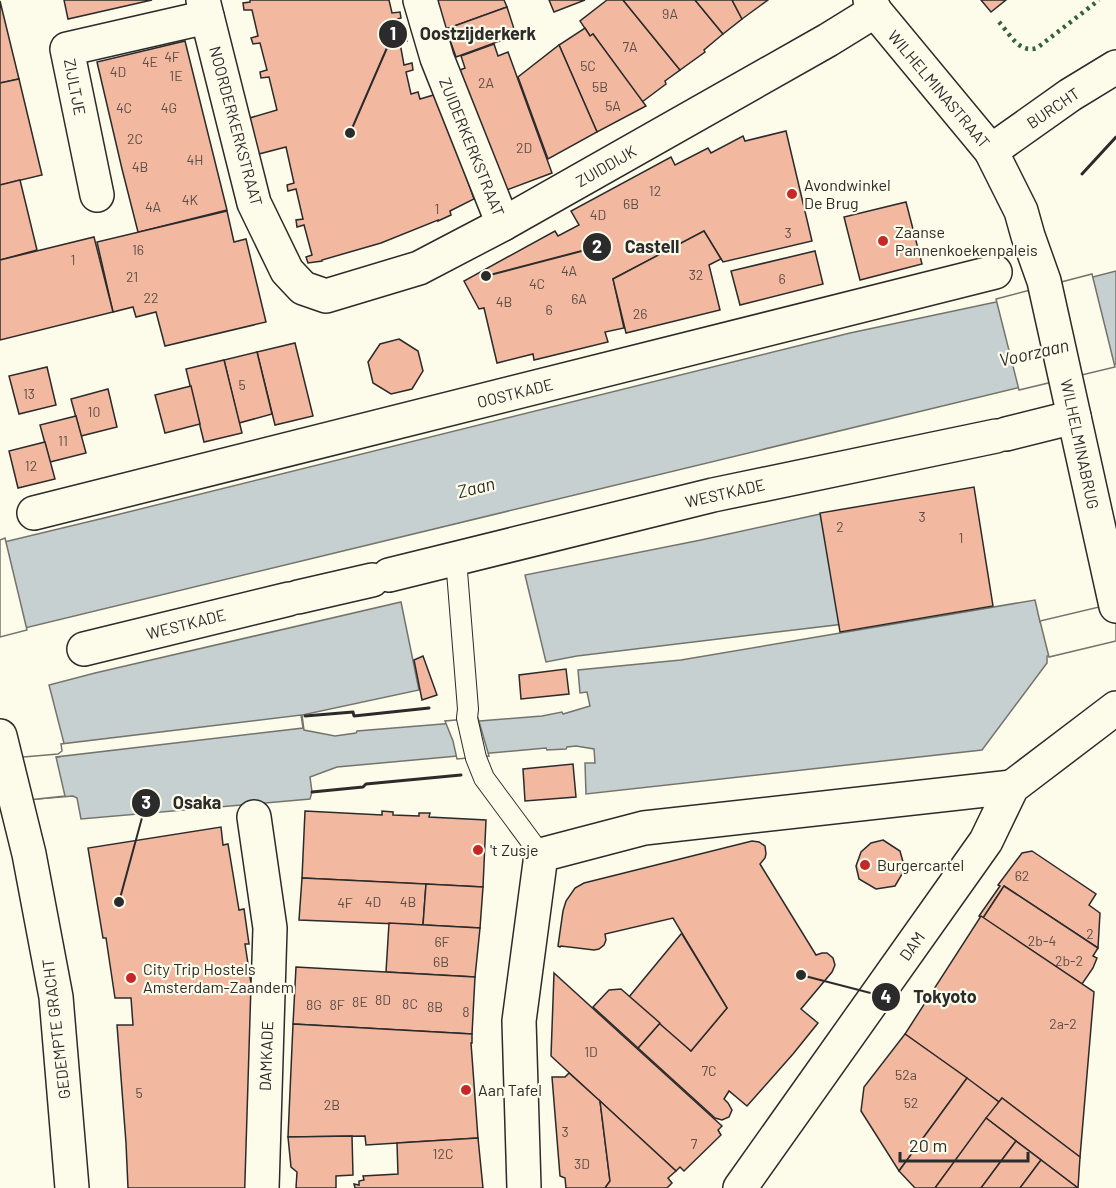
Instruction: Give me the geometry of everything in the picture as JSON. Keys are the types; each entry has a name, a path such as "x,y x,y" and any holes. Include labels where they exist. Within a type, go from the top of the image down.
{"street":[{"name":"ZUIDERKERKSTRAAT","path":"420,0 437,58 502,225"},
{"name":"ZUIDDIJK","path":"326,296 419,268 502,225 818,46 873,6"},
{"name":"WILHELMINASTRAAT","path":"873,6 991,151 1021,211 1044,281"},
{"name":"ZIJLTJE","path":"97,195 67,49 205,9"},
{"name":"NOORDERKERKSTRAAT","path":"205,9 254,203 287,271 303,288 326,296"},
{"name":"BURCHT","path":"991,151 1070,95 1116,67"},
{"name":"OOSTKADE","path":"34,513 995,272"},
{"name":"WILHELMINABRUG","path":"1044,281 1116,605"},
{"name":"WESTKADE","path":"84,649 713,495 1001,435 1074,417"},
{"name":"DAM","path":"740,1188 986,841 1012,787 1116,708"},
{"name":"GEDEMPTE GRACHT","path":"0,736 29,854 56,998 72,1188"},
{"path":"524,1188 519,1021 541,855 644,828 1012,787"},
{"name":"DAMKADE","path":"255,817 270,928 262,1188"}],"lane":[{"path":"456,559 467,718 476,758 484,778 541,855"}],"water":[{"path":"1116,271 1116,364 0,634 0,543 850,333 996,302"},
{"path":"825,513 844,624 577,656 546,662 525,575"},
{"path":"1035,600 1040,622 1116,604 1116,639 1047,656 1047,663 982,750 586,794 585,763 595,763 594,749 576,746 566,749 547,750 546,748 337,767 310,777 312,792 310,799 81,819 77,798 73,796 0,802 0,762 58,757 66,751 49,685 401,602 419,690 302,715 304,730 335,736 357,731 542,716 562,712 563,714 590,706 587,692 580,693 578,670 681,660"}],"pier":[{"path":"1092,274 1115,367 1019,390 996,299"},
{"path":"5,538 27,630 0,637 0,540"},
{"path":"1116,603 1116,641 1049,657 1040,621"},
{"path":"301,715 303,728 56,757 65,796 0,803 0,759 58,754 62,751 61,744"},
{"path":"478,718 489,756 457,759 445,721"}],"building":[{"path":"64,0 152,0 68,19"},
{"path":"250,0 389,0 392,13 400,12 401,18 394,20 397,35 404,34 407,41 400,43 404,65 412,63 413,70 406,72 411,94 418,92 420,99 437,94 474,199 450,211 451,215 381,243 308,263 306,257 312,255 304,225 297,227 296,220 303,219 296,189 288,191 287,185 294,183 286,147 255,155 246,119 277,110 269,77 261,78 260,72 267,70 260,43 253,44 251,38 258,36 252,10 244,10 243,3 250,2"},
{"path":"436,0 504,0 507,7 446,29"},
{"path":"549,0 585,0 554,12"},
{"path":"607,0 623,0 680,70 642,102 593,34 590,36 580,21"},
{"path":"623,0 695,0 723,34 704,50 705,52 680,70"},
{"path":"695,0 732,0 742,19 723,34"},
{"path":"732,0 768,0 742,19"},
{"path":"981,0 1006,0 991,12"},
{"path":"0,1 19,79 0,83"},
{"path":"507,7 516,35 456,57 446,29"},
{"path":"585,28 590,36 593,34 646,106 597,132 559,45"},
{"path":"185,41 227,210 138,232 97,62"},
{"path":"494,44 498,56 508,52 552,173 504,191 460,70 465,68 461,56"},
{"path":"559,45 597,132 548,159 518,77"},
{"path":"19,79 42,175 0,185 0,83"},
{"path":"786,131 812,241 723,262 704,231 613,279 624,328 605,332 608,342 534,360 533,354 497,363 484,308 479,309 464,281 555,231 558,236 579,225 571,211 671,157 675,165 708,148 711,153 743,136 745,141"},
{"path":"20,180 37,250 0,260 0,185"},
{"name":"Zaanse Pannenkoekenpaleis","path":"906,202 922,264 860,280 844,217"},
{"path":"227,211 234,242 246,239 266,322 165,346 156,312 136,317 133,307 113,312 97,242"},
{"path":"704,231 721,259 709,265 720,310 626,333 613,279"},
{"path":"94,237 113,312 0,340 0,260"},
{"path":"815,251 823,284 740,305 731,271"},
{"path":"399,339 418,351 423,371 412,389 391,394 373,383 368,362 380,344"},
{"path":"295,343 313,416 275,425 257,352"},
{"path":"257,352 272,414 239,423 224,360"},
{"path":"224,360 242,433 204,442 186,369"},
{"path":"47,367 56,405 19,414 9,376"},
{"path":"191,386 200,424 165,433 155,395"},
{"path":"108,389 117,427 81,436 71,399"},
{"path":"76,416 86,453 50,462 40,425"},
{"path":"45,442 55,479 18,488 9,451"},
{"path":"974,487 993,606 840,632 820,513"},
{"path":"423,656 437,695 422,700 414,660"},
{"path":"566,669 569,694 521,699 519,675"},
{"path":"573,764 576,797 525,801 523,769"},
{"path":"305,811 382,815 382,811 393,812 393,815 419,816 419,813 430,813 429,817 486,820 483,887 302,878"},
{"path":"221,827 223,845 228,844 239,910 244,909 249,944 245,944 256,1016 246,1188 128,1188 117,1025 133,1025 131,998 115,998 88,848"},
{"path":"883,840 900,851 905,869 895,886 876,889 859,879 856,866 861,852 871,843"},
{"path":"752,841 765,846 765,858 760,864 816,955 827,953 833,958 835,965 832,972 801,1009 818,1023 747,1106 729,1091 724,1099 732,1110 729,1117 722,1120 715,1118 638,1048 660,1023 691,1051 727,1008 673,918 605,934 604,945 599,949 558,946 566,901 575,888 584,883"},
{"path":"1032,851 1096,894 1089,905 1100,913 1098,948 1004,886 983,918 979,916 1022,853"},
{"path":"302,878 426,884 423,925 299,920"},
{"path":"426,884 483,887 480,928 423,925"},
{"path":"1004,886 1098,948 1093,956 1097,958 1093,968 1082,984 983,918"},
{"path":"981,916 1094,992 1080,1157 1002,1098 999,1102 905,1034"},
{"path":"389,923 480,928 475,977 386,972"},
{"path":"681,934 727,1008 691,1051 629,997"},
{"path":"296,967 475,977 472,1034 293,1024"},
{"path":"554,973 722,1126 718,1130 721,1135 684,1171 680,1167 676,1171 551,1056"},
{"path":"621,989 660,1023 638,1048 593,1007 609,990"},
{"path":"293,1024 472,1034 478,1138 366,1145 365,1136 288,1137"},
{"path":"905,1034 967,1078 899,1171 861,1111 864,1087"},
{"path":"569,1073 600,1101 610,1181 605,1188 566,1188 565,1178 560,1176 552,1077 565,1077"},
{"path":"967,1078 999,1102 935,1188 915,1188 899,1171"},
{"path":"1002,1098 1080,1157 1078,1188 986,1118"},
{"path":"600,1101 676,1171 668,1178 672,1183 667,1188 605,1188 610,1181"},
{"path":"986,1118 1016,1141 981,1188 935,1188"},
{"path":"352,1136 353,1175 336,1176 336,1188 296,1188 297,1172 291,1167 288,1137"},
{"path":"478,1138 483,1188 355,1188 354,1184 359,1185 359,1181 364,1180 363,1176 398,1174 397,1143"},
{"path":"1016,1141 1041,1160 1020,1188 981,1188"},
{"path":"1041,1160 1078,1188 1020,1188"}],"hedge":[{"path":"999,22 1020,46 1037,48 1099,0"}],"wall":[{"path":"1082,174 1116,137"},
{"path":"305,716 353,712 354,716 429,708"},
{"path":"312,792 363,787 366,784 461,775"}],"place":[{"name":"Oostzijderkerk","path":"350,133"},
{"name":"Avondwinkel De Brug","path":"792,194"},
{"name":"Zaanse Pannenkoekenpaleis","path":"883,241"},
{"name":"Castell","path":"486,276"},
{"name":"'t Zusje","path":"478,850"},
{"name":"Burgercartel","path":"865,865"},
{"name":"Osaka","path":"119,902"},
{"name":"Tokyoto","path":"801,975"},
{"name":"City Trip Hostels Amsterdam-Zaandem","path":"131,978"},
{"name":"Aan Tafel","path":"466,1090"}],"water label":[{"name":"Voorzaan","path":"1034,353"},
{"name":"Zaan","path":"476,488"}]}
